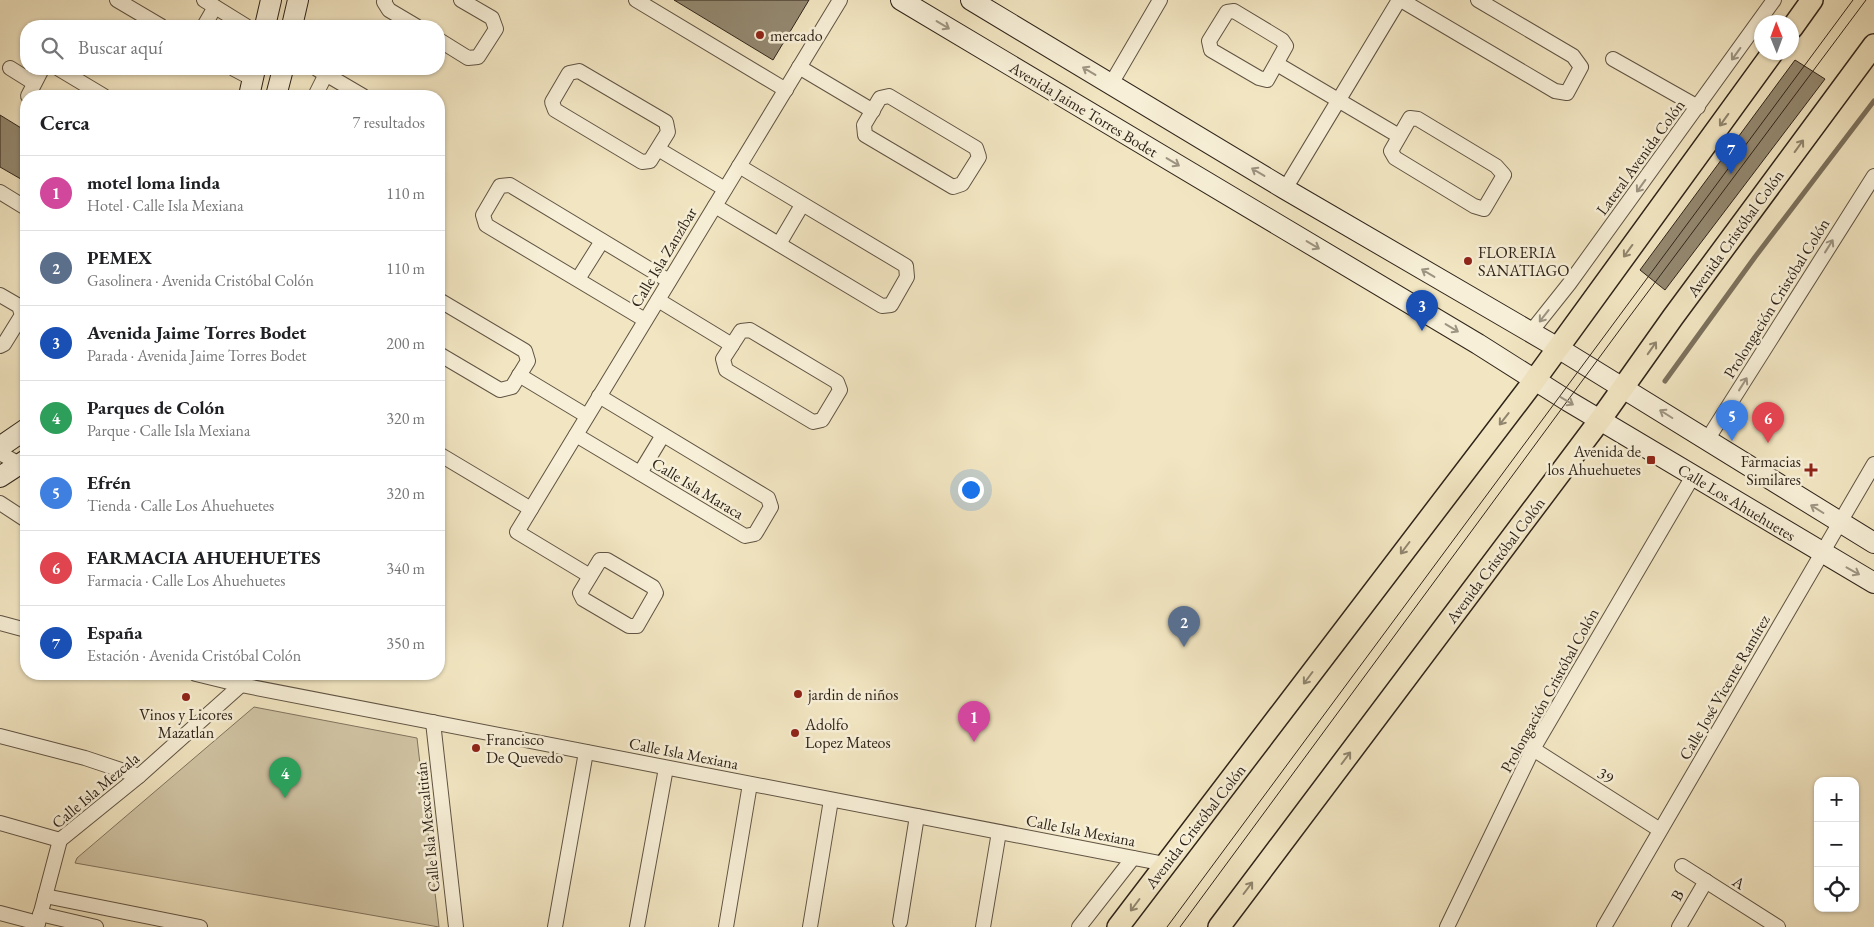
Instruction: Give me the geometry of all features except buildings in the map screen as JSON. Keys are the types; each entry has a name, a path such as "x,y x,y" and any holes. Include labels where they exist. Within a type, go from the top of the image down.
{"main road":[{"path":"1799,18 1812,0"},
{"name":"Avenida Cristóbal Colón","path":"1218,927 1624,388 1874,45"},
{"name":"Avenida Cristóbal Colón","path":"1118,927 1534,381 1767,60"}],"street":[{"path":"117,0 151,20"},
{"path":"266,20 271,0"},
{"path":"293,20 298,0"},
{"path":"385,0 384,2 389,10 406,20"},
{"path":"445,44 468,58 478,58 496,29 492,18 461,0"},
{"path":"636,0 786,90"},
{"name":"Calle Isla Zanzíbar","path":"590,576 517,532 840,0"},
{"name":"Avenida Jaime Torres Bodet","path":"901,0 1478,344 1534,381 1600,420"},
{"path":"971,0 1285,189 1558,348 1874,543"},
{"path":"1111,84 1160,0"},
{"path":"1285,189 1400,0 1554,91 1567,93 1581,67 1573,56 1478,0"},
{"name":"Lateral Avenida Colón","path":"1530,333 1569,284 1774,0"},
{"path":"206,20 210,4 236,20"},
{"path":"1234,11 1282,40 1286,46 1277,64 1267,80 1260,78 1211,50 1209,41 1227,12 1234,11"},
{"path":"1613,59 1698,107"},
{"path":"1277,64 1399,136"},
{"path":"799,67 872,110"},
{"path":"10,68 20,74"},
{"path":"579,71 666,122 668,132 658,149 650,161 642,162 556,110 552,102 569,73 579,71"},
{"path":"21,75 34,83"},
{"path":"31,90 39,75"},
{"path":"69,75 94,90"},
{"path":"279,90 282,75"},
{"path":"317,90 321,75"},
{"path":"329,75 353,90"},
{"path":"889,96 976,148 978,157 962,184 953,187 865,136 864,125 872,110 880,98 889,96"},
{"path":"1410,118 1418,119 1496,166 1504,175 1484,209 1474,206 1395,158 1391,151 1399,136 1410,118"},
{"path":"658,149 725,190"},
{"path":"715,206 882,306 891,305 907,277 906,266 739,166"},
{"name":"Prolongación Cristóbal Colón","path":"1707,440 1874,176"},
{"path":"645,320 486,224 483,215 500,186 510,185 669,281"},
{"path":"0,192 20,204"},
{"path":"778,244 802,205"},
{"path":"578,279 602,241"},
{"path":"0,295 19,306 20,309"},
{"path":"658,300 732,344"},
{"path":"445,304 525,351 528,361 512,387 500,390 445,358"},
{"path":"0,346 20,330"},
{"path":"741,330 750,330 837,382 840,390 822,420 813,422 726,370 723,359 732,344 741,330"},
{"path":"519,376 587,416"},
{"name":"Calle Isla Maraca","path":"576,435 746,536 755,534 771,507 768,498 599,396"},
{"name":"Calle Los Ahuehuetes","path":"1600,420 1822,553 1874,582"},
{"path":"0,447 20,433"},
{"path":"640,473 663,435"},
{"path":"0,453 20,462"},
{"path":"445,458 531,509"},
{"name":"Calle José Vicente Ramírez","path":"1604,927 1874,464"},
{"path":"0,477 20,466"},
{"name":"Prolongación Cristóbal Colón","path":"1446,927 1533,749 1693,476"},
{"path":"0,504 20,516"},
{"path":"600,560 608,560 653,587 656,593 637,626 629,626 583,599 580,593 590,576 600,560"},
{"path":"0,623 20,628"},
{"name":"Calle Isla Mexiana","path":"223,680 1165,864"},
{"name":"Calle Isla Mezcala","path":"38,921 60,840 139,776 241,685"},
{"name":"Calle Isla Mexcaltitán","path":"433,722 456,927"},
{"path":"0,736 85,758 139,776"},
{"name":"39","path":"1533,749 1660,830"},
{"path":"555,927 586,752"},
{"path":"637,927 666,768"},
{"path":"726,927 750,784"},
{"path":"810,927 831,800"},
{"path":"900,922 917,816"},
{"path":"0,823 60,840"},
{"path":"983,927 999,832"},
{"path":"1079,927 1133,858"},
{"name":"A","path":"1682,866 1777,927"},
{"name":"B","path":"1679,927 1706,881"},
{"path":"45,896 200,927"},
{"path":"0,913 38,921 96,927"}],"shaded area":[{"path":"254,707 417,738 439,927 75,863 77,858"}],"waterway":[{"path":"1665,381 1755,257 1874,101"}],"tram line":[{"path":"1167,927 1853,0"},
{"path":"1180,927 1624,324 1866,0"}],"place":[{"name":"mercado","path":"760,35"},
{"name":"España","path":"1731,174"},
{"name":"FLORERIA SANATIAGO","path":"1468,261"},
{"name":"Avenida Jaime Torres Bodet","path":"1422,331"},
{"name":"Efrén","path":"1732,441"},
{"name":"FARMACIA AHUEHUETES","path":"1768,443"},
{"name":"Avenida de los Ahuehuetes","path":"1651,460"},
{"name":"Farmacias Similares","path":"1811,470"},
{"name":"PEMEX","path":"1184,647"},
{"name":"jardin de niños","path":"798,694"},
{"name":"Vinos y Licores Mazatlan","path":"186,697"},
{"name":"Adolfo Lopez Mateos","path":"795,733"},
{"name":"motel loma linda","path":"974,742"},
{"name":"Francisco De Quevedo","path":"476,748"},
{"name":"Parques de Colón","path":"285,798"}]}
